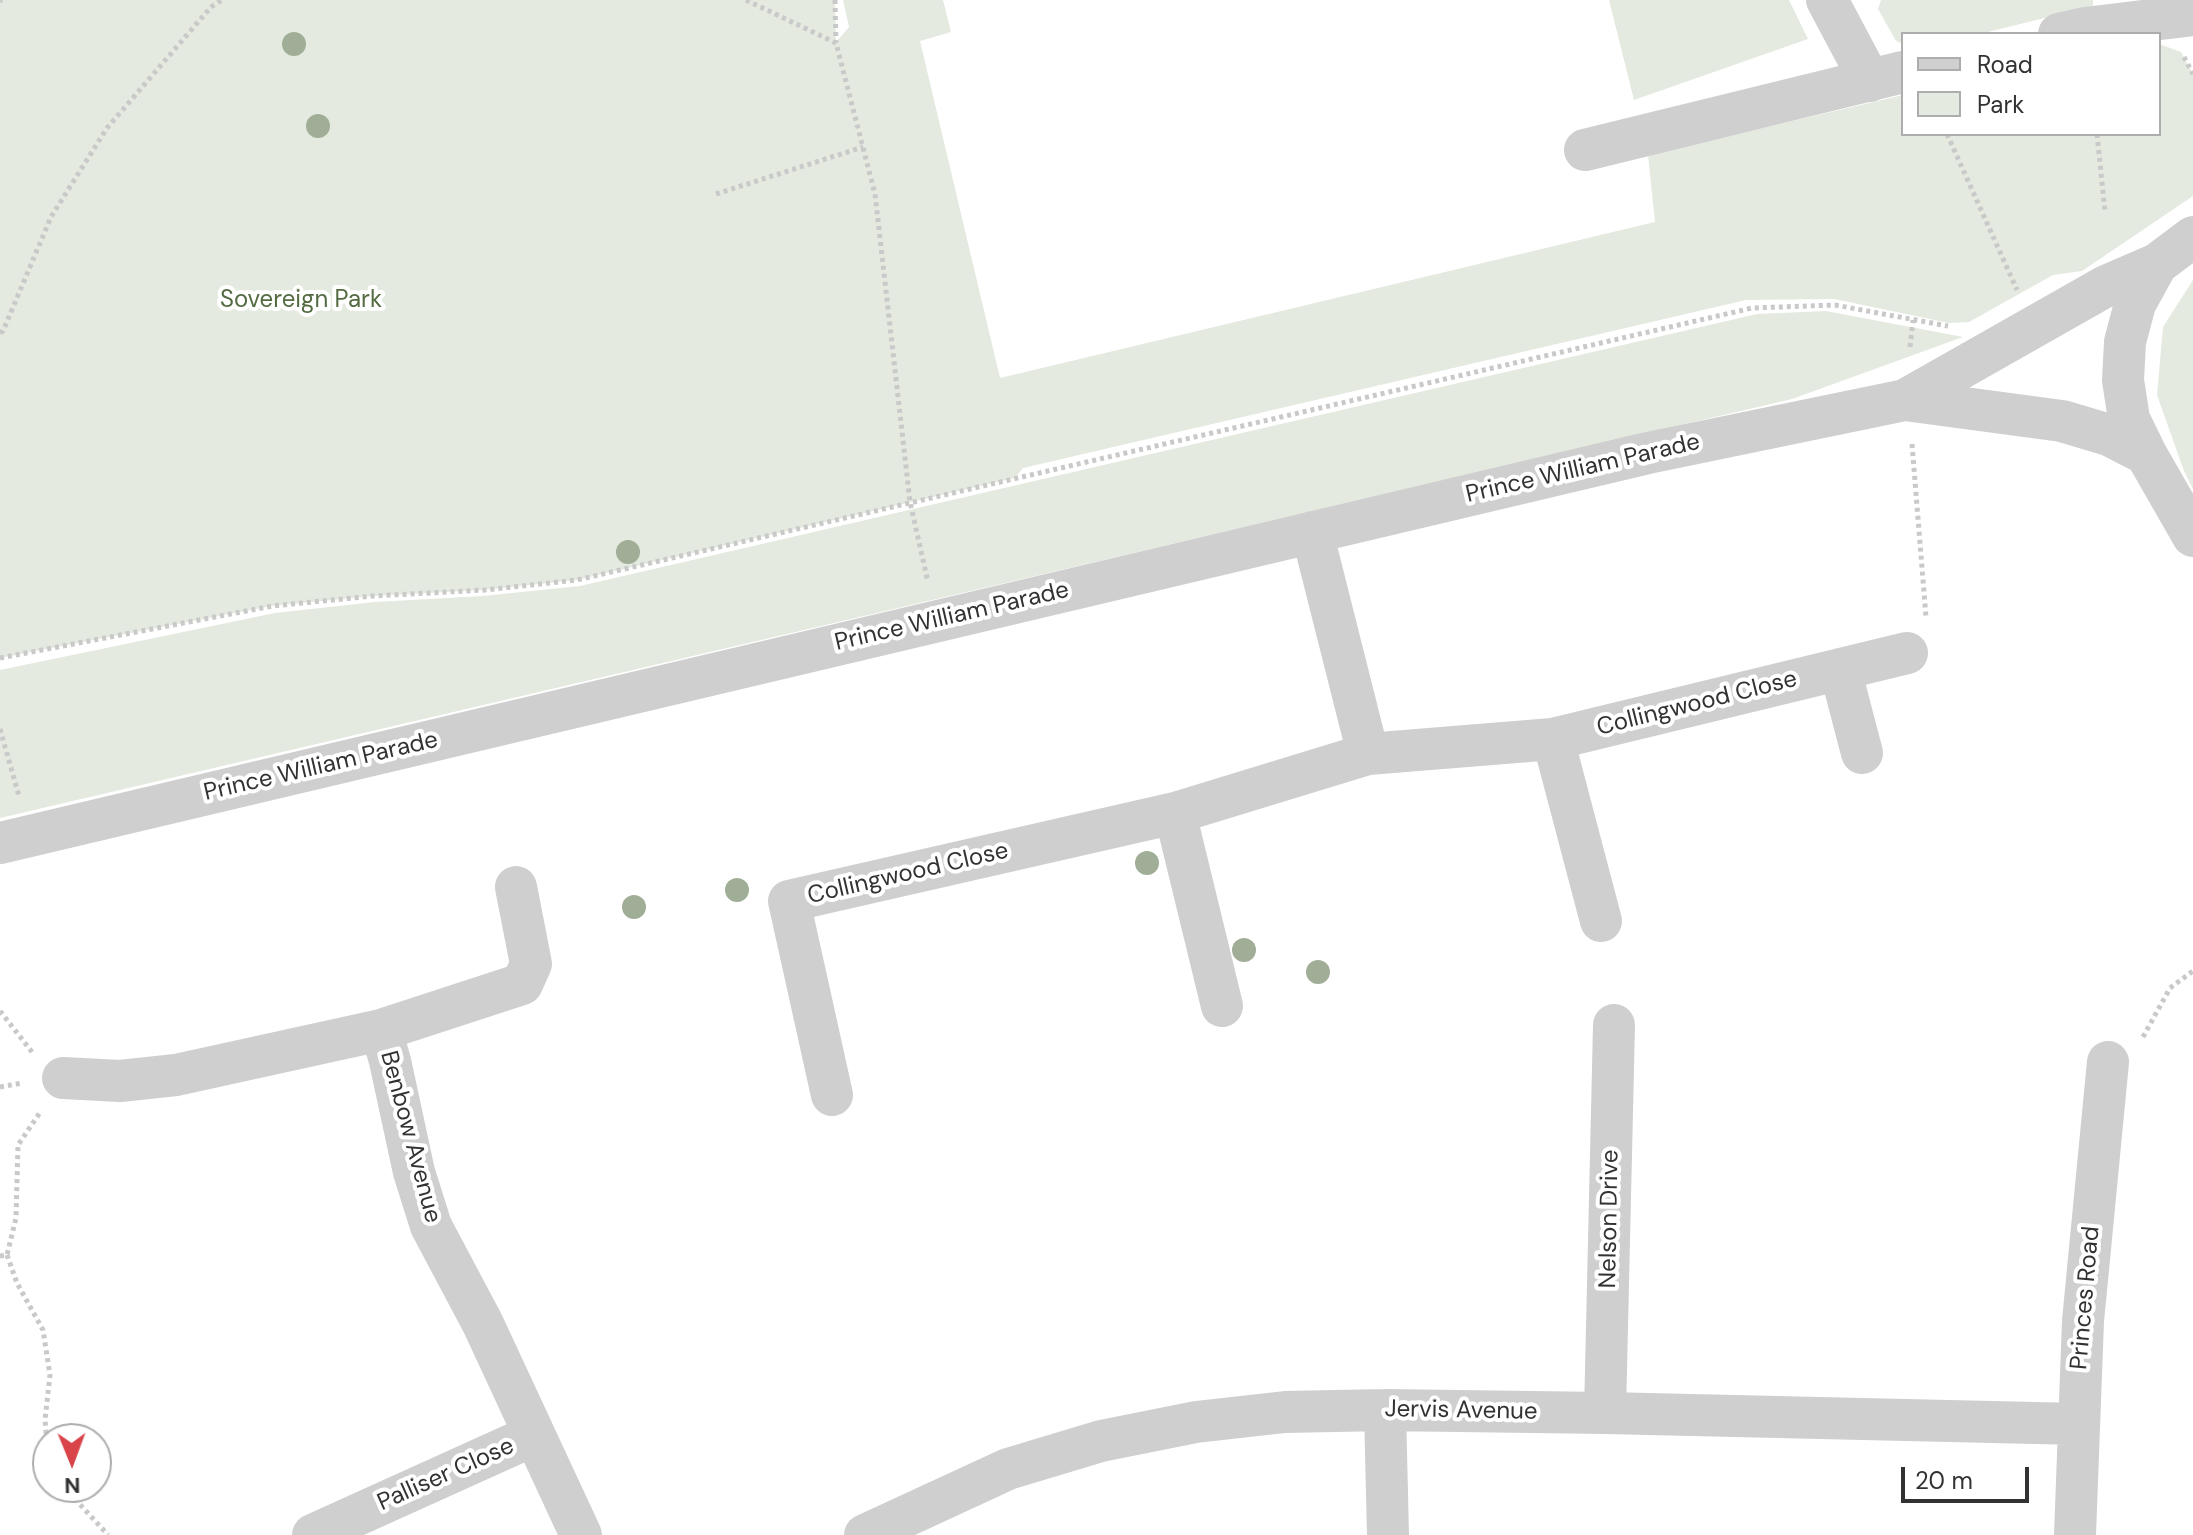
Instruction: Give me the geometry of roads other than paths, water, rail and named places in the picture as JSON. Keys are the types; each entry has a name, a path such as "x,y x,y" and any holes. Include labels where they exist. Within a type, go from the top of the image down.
{"street":[{"path":"1585,150 1886,76 1827,0"},
{"path":"2068,32 2193,15"},
{"path":"2193,237 2157,264 2135,304 2125,342 2123,380 2129,419 2193,536"},
{"name":"Prince William Parade","path":"15,839 1648,453 1905,400 2106,286 2157,264"},
{"name":"Prince William Parade","path":"1905,400 2062,421 2109,435 2146,454"},
{"path":"1312,532 1368,754"},
{"name":"Collingwood Close","path":"832,1095 789,901 1175,813 1368,754 1553,739 1907,653"},
{"path":"1840,669 1862,753"},
{"path":"1553,739 1601,921"},
{"path":"1175,813 1222,1006"},
{"path":"381,1030 522,984 531,964 516,887"},
{"name":"Nelson Drive","path":"1605,1413 1614,1025"},
{"name":"Benbow Avenue","path":"63,1078 120,1081 176,1075 381,1030 414,1172 431,1226 483,1324 581,1535"},
{"name":"Princes Road","path":"2075,1535 2083,1321 2108,1062"},
{"path":"1385,1410 1388,1535"},
{"name":"Jervis Avenue","path":"865,1535 1008,1469 1101,1441 1196,1422 1285,1412 1605,1413 2078,1424"},
{"name":"Palliser Close","path":"313,1535 534,1435"}],"park label":[{"name":"Sovereign Park","path":"301,301"}]}
